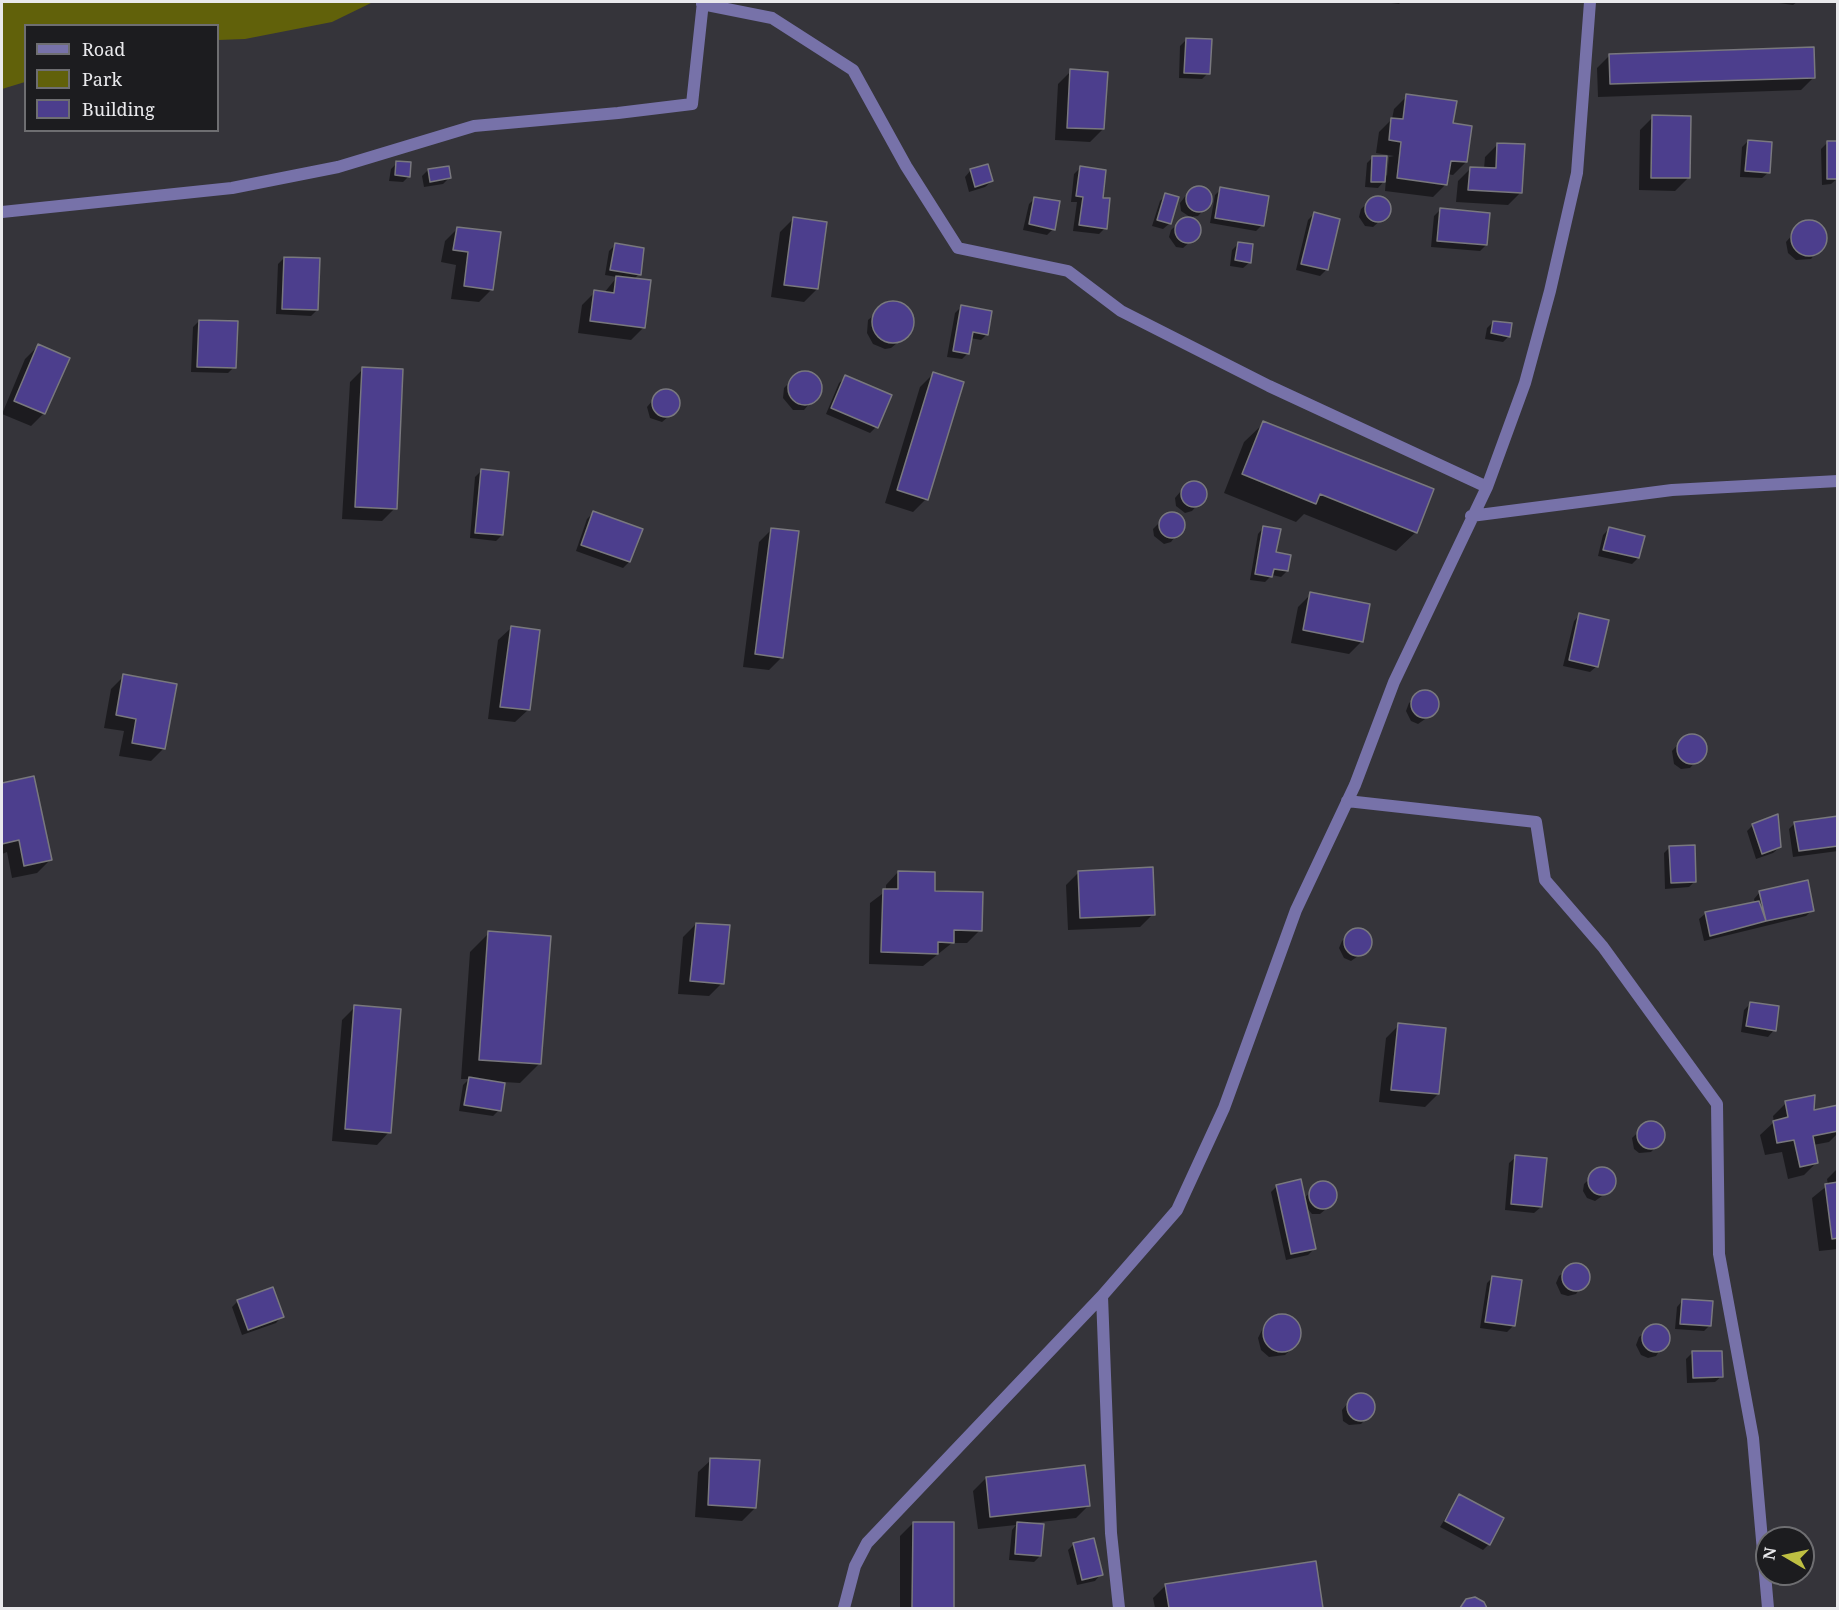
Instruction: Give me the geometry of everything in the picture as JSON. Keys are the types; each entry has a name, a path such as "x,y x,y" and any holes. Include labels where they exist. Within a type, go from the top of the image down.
{"street":[{"path":"844,1608 855,1566 867,1543 1102,1296 1177,1210 1224,1108 1296,910 1347,801 1394,682 1471,516 1487,487 1525,383 1550,291 1577,173 1590,2"},
{"path":"2,212 232,188 338,167 474,126 692,104 702,3 772,18 853,70 906,166 958,248 1068,271 1121,311 1269,386 1487,487"},
{"path":"1471,516 1672,490 1838,481"},
{"path":"1347,801 1536,822 1545,880 1603,947 1717,1104 1719,1254 1753,1438 1768,1608"},
{"path":"1102,1296 1111,1533 1119,1608"}],"green space":[{"path":"2,2 373,2 332,22 245,39 219,40 219,24 24,24 24,82 2,89"}],"building":[{"path":"1186,38 1212,39 1210,74 1184,73"},
{"path":"1814,47 1815,78 1610,84 1609,54"},
{"path":"1070,69 1108,72 1104,129 1067,128"},
{"path":"1406,94 1457,101 1453,123 1472,126 1467,162 1451,161 1447,185 1397,178 1401,142 1389,140 1391,118 1403,119"},
{"path":"1652,115 1691,116 1690,178 1651,178"},
{"path":"1748,140 1772,142 1770,173 1745,171"},
{"path":"1827,141 1838,141 1838,179 1827,179"},
{"path":"1497,143 1525,144 1522,193 1468,190 1470,167 1496,168"},
{"path":"1372,156 1387,156 1385,182 1371,182"},
{"path":"396,161 411,162 410,177 395,175"},
{"path":"988,164 993,181 975,187 970,169"},
{"path":"449,166 451,178 430,182 428,169"},
{"path":"1080,166 1106,170 1103,198 1110,198 1107,229 1079,225 1083,197 1076,196"},
{"path":"1199,186 1208,190 1212,199 1208,208 1199,212 1190,208 1186,199 1190,190"},
{"path":"1220,187 1269,196 1264,226 1215,218"},
{"path":"1165,193 1179,197 1171,224 1157,220"},
{"path":"1378,196 1388,199 1391,209 1388,219 1378,222 1368,219 1365,209 1368,199"},
{"path":"1034,197 1060,201 1055,230 1029,224"},
{"path":"1440,208 1490,213 1487,245 1437,241"},
{"path":"1314,212 1340,219 1328,270 1301,264"},
{"path":"793,217 827,222 818,289 784,285"},
{"path":"1188,217 1197,221 1201,230 1197,239 1188,243 1179,239 1175,230 1179,221"},
{"path":"1809,220 1822,225 1827,238 1822,251 1809,256 1796,251 1791,238 1796,225"},
{"path":"457,227 501,232 493,290 464,286 468,252 453,250"},
{"path":"1238,242 1253,244 1251,263 1235,260"},
{"path":"615,243 644,248 641,275 610,270"},
{"path":"284,257 320,258 318,310 282,309"},
{"path":"616,276 651,280 645,328 590,321 594,290 614,293"},
{"path":"893,301 908,307 914,322 908,337 893,343 878,337 872,322 878,307"},
{"path":"961,305 992,311 988,335 973,332 969,354 953,351"},
{"path":"199,320 238,321 236,368 197,367"},
{"path":"1493,321 1512,323 1510,337 1491,333"},
{"path":"38,344 70,358 45,414 14,401"},
{"path":"362,367 403,369 397,509 355,507"},
{"path":"805,371 817,376 822,388 817,400 805,405 793,400 788,388 793,376"},
{"path":"933,372 964,382 928,500 897,490"},
{"path":"845,375 892,395 878,428 831,408"},
{"path":"666,389 676,393 680,403 676,413 666,417 656,413 652,403 656,393"},
{"path":"1263,421 1434,489 1417,533 1320,494 1316,504 1242,474"},
{"path":"481,469 509,472 503,535 475,533"},
{"path":"1194,481 1204,484 1207,494 1204,504 1194,507 1184,504 1181,494 1184,484"},
{"path":"593,511 643,529 630,562 581,545"},
{"path":"1172,512 1181,516 1185,525 1181,534 1172,538 1163,534 1159,525 1163,516"},
{"path":"1263,526 1281,529 1276,552 1291,555 1288,571 1274,569 1272,577 1255,574"},
{"path":"1609,527 1645,536 1639,558 1603,550"},
{"path":"771,528 799,531 783,658 755,654"},
{"path":"1310,592 1370,604 1363,642 1303,630"},
{"path":"1579,613 1609,620 1598,667 1569,660"},
{"path":"511,626 540,630 530,710 500,707"},
{"path":"123,674 177,684 165,749 132,743 136,719 116,715"},
{"path":"1425,690 1435,694 1439,704 1435,714 1425,718 1415,714 1411,704 1415,694"},
{"path":"1692,734 1703,738 1707,749 1703,760 1692,764 1681,760 1677,749 1681,738"},
{"path":"34,776 52,860 24,866 19,840 2,844 2,783"},
{"path":"1778,814 1781,847 1762,854 1752,824"},
{"path":"1838,816 1838,846 1799,851 1794,822"},
{"path":"1695,845 1696,882 1671,883 1669,846"},
{"path":"1153,867 1155,915 1080,918 1078,871"},
{"path":"898,871 935,872 935,891 983,892 982,931 954,930 954,943 938,942 938,954 881,952 883,889 898,889"},
{"path":"1808,880 1814,911 1766,921 1759,891"},
{"path":"1759,901 1766,921 1710,936 1705,912"},
{"path":"696,923 730,925 724,984 690,981"},
{"path":"1358,928 1368,932 1372,942 1368,952 1358,956 1348,952 1344,942 1348,932"},
{"path":"488,931 551,936 541,1064 479,1060"},
{"path":"1750,1002 1779,1006 1776,1031 1746,1026"},
{"path":"354,1005 401,1009 391,1133 345,1129"},
{"path":"1398,1023 1446,1028 1439,1094 1391,1090"},
{"path":"469,1077 505,1083 501,1111 464,1105"},
{"path":"1815,1095 1814,1110 1838,1105 1838,1131 1813,1136 1818,1163 1800,1167 1794,1140 1777,1143 1773,1121 1788,1117 1785,1101"},
{"path":"1651,1121 1661,1125 1665,1135 1661,1145 1651,1149 1641,1145 1637,1135 1641,1125"},
{"path":"1515,1155 1547,1158 1542,1207 1511,1204"},
{"path":"1602,1167 1612,1171 1616,1181 1612,1191 1602,1195 1592,1191 1588,1181 1592,1171"},
{"path":"1301,1179 1316,1249 1291,1254 1276,1185"},
{"path":"1323,1181 1333,1185 1337,1195 1333,1205 1323,1209 1313,1205 1309,1195 1313,1185"},
{"path":"1838,1182 1838,1238 1832,1239 1825,1184"},
{"path":"1576,1263 1586,1267 1590,1277 1586,1287 1576,1291 1566,1287 1562,1277 1566,1267"},
{"path":"1492,1276 1522,1280 1515,1326 1485,1322"},
{"path":"273,1287 284,1317 248,1330 237,1300"},
{"path":"1682,1299 1713,1301 1711,1326 1680,1324"},
{"path":"1282,1314 1295,1320 1301,1333 1295,1346 1282,1352 1269,1346 1263,1333 1269,1320"},
{"path":"1656,1324 1666,1328 1670,1338 1666,1348 1656,1352 1646,1348 1642,1338 1646,1328"},
{"path":"1692,1351 1722,1351 1723,1377 1693,1378"},
{"path":"1361,1393 1371,1397 1375,1407 1371,1417 1361,1421 1351,1417 1347,1407 1351,1397"},
{"path":"710,1458 760,1460 756,1508 708,1505"},
{"path":"1085,1465 1090,1506 990,1517 986,1477"},
{"path":"1459,1494 1504,1518 1490,1545 1445,1521"},
{"path":"913,1522 954,1522 954,1608 912,1608"},
{"path":"1017,1522 1044,1524 1041,1556 1015,1554"},
{"path":"1094,1538 1103,1575 1082,1580 1073,1543"},
{"path":"1316,1561 1323,1608 1169,1608 1165,1584"},
{"path":"1475,1597 1484,1602 1487,1608 1460,1608 1466,1599"}]}
